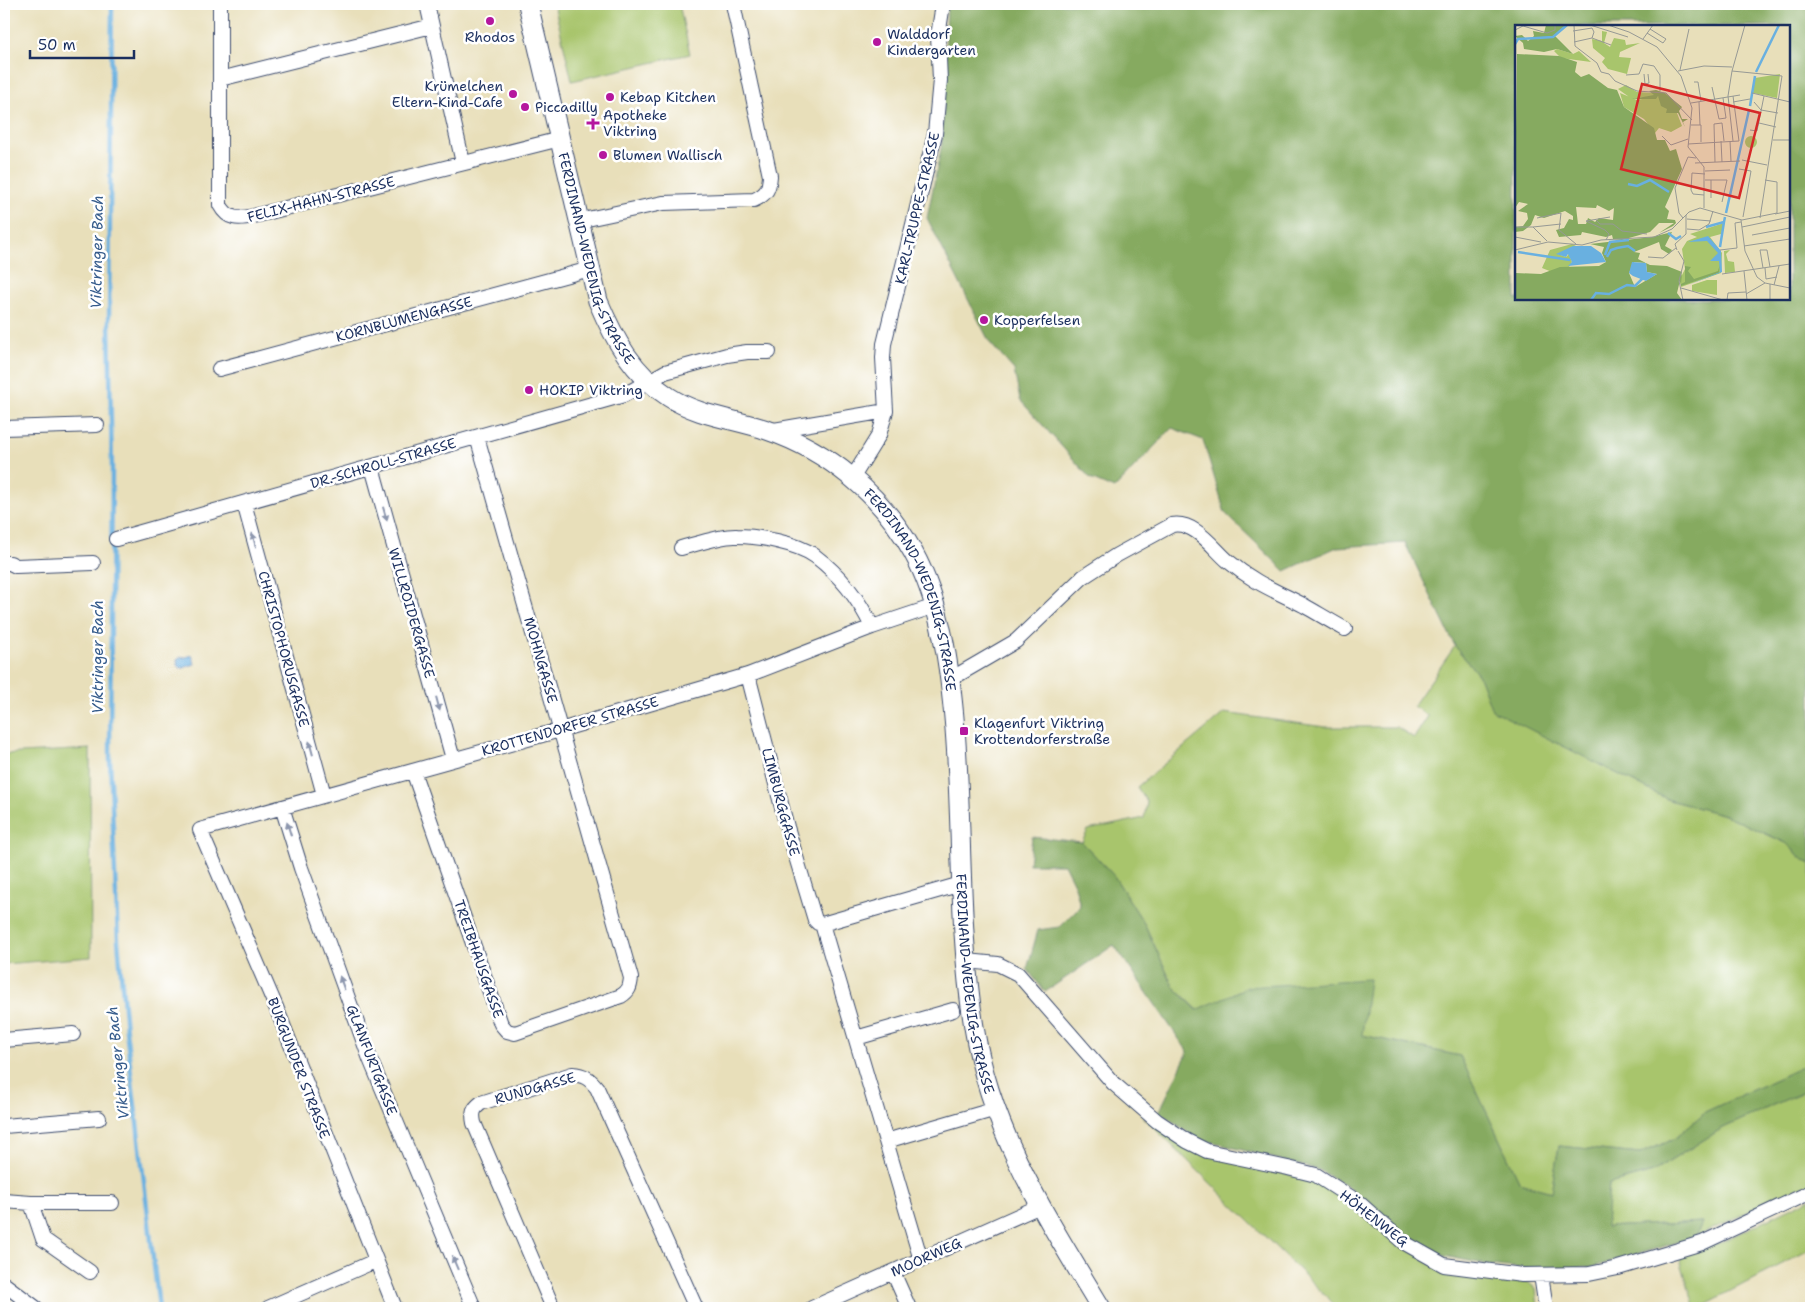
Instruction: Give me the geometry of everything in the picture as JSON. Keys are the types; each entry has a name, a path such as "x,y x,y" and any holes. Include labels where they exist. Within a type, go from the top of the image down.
{"street":[{"name":"FELIX-HAHN-STRASSE","path":"220,4 220,205 224,212 231,216 241,218 254,216 560,139"},
{"path":"427,4 463,163"},
{"name":"FERDINAND-WEDENIG-STRASSE","path":"528,4 598,301 616,341 627,358 648,381 670,399 696,410 768,430 804,446 853,477 884,509 901,532 923,573 935,606 949,680 958,775 961,884 966,961 974,1028 986,1080 1005,1137 1040,1206 1101,1308"},
{"path":"578,222 663,203 754,200 764,195 769,188 770,176 733,4"},
{"name":"KARL-TRUPPE-STRASSE","path":"853,477 879,435 886,411 884,344 935,134 940,80 938,36 943,4"},
{"path":"220,79 432,26"},
{"name":"KORNBLUMENGASSE","path":"219,369 590,269"},
{"name":"DR.-SCHROLL-STRASSE","path":"116,539 624,395 666,372 727,355 768,352"},
{"path":"768,430 886,411"},
{"path":"4,428 97,425"},
{"name":"MOHNGASSE","path":"477,437 631,978 628,992 621,996"},
{"name":"WILLROIDERGASSE","path":"372,467 453,759"},
{"name":"CHRISTOPHORUSGASSE","path":"244,503 324,795"},
{"path":"949,680 1016,641 1083,577 1117,555 1172,525 1179,524 1199,534 1249,578 1345,629"},
{"path":"681,548 735,536 777,540 813,555 846,584 863,609 872,627"},
{"path":"4,563 16,566 93,564"},
{"name":"KROTTENDORFER STRASSE","path":"200,830 560,730 748,675 872,627 935,606"},
{"name":"LIMBURGGASSE","path":"748,675 790,836 815,920 822,924 921,1260"},
{"name":"TREIBHAUSGASSE","path":"413,771 501,1024 507,1031 515,1033 621,996"},
{"name":"GLANFURTGASSE","path":"282,806 301,868 370,1059 474,1308"},
{"name":"BURGUNDER STRASSE","path":"200,830 276,1006 395,1308"},
{"path":"822,924 961,884"},
{"name":"HÖHENWEG","path":"966,961 998,964 1018,974 1112,1083 1157,1121 1187,1141 1207,1151 1316,1175 1358,1202 1403,1242 1444,1264 1522,1275 1589,1274 1618,1268 1702,1243 1811,1192"},
{"path":"856,1038 953,1010"},
{"path":"4,1040 72,1034"},
{"name":"RUNDGASSE","path":"553,1308 474,1123 472,1114 474,1108 481,1103 572,1074 582,1075 591,1080 596,1088 696,1308"},
{"path":"886,1141 996,1109"},
{"path":"4,1126 99,1118"},
{"path":"4,1200 31,1203 112,1203"},
{"path":"31,1203 43,1238 90,1272"},
{"name":"MOORWEG","path":"812,1308 1040,1206"},
{"path":"268,1308 375,1261"},
{"path":"893,1272 909,1308"},
{"path":"1541,1275 1546,1308"},
{"path":"4,1284 36,1308"}],"green space":[{"path":"554,4 679,4 690,54 572,81"},
{"path":"950,4 1811,4 1811,864 1805,861 1786,843 1725,815 1669,800 1492,710 1479,676 1455,646 1405,543 1337,547 1285,571 1225,513 1203,440 1172,428 1114,489 1091,479 1020,400 1014,370 990,343 927,218 942,143 947,6"},
{"path":"1455,646 1479,676 1493,710 1669,800 1725,815 1786,843 1805,861 1811,864 1811,1063 1705,1112 1674,1139 1640,1154 1559,1146 1551,1192 1520,1183 1460,1056 1362,1035 1247,987 1198,1010 1173,986 1145,925 1114,876 1082,842 1088,830 1144,818 1147,802 1137,787 1224,713 1325,727 1397,727 1414,738 1428,716 1413,706"},
{"path":"90,749 91,957 4,964 4,754"},
{"path":"1032,837 1082,842 1114,876 1145,925 1173,986 1197,1010 1247,987 1369,979 1362,1035 1460,1056 1520,1183 1551,1192 1559,1146 1640,1154 1674,1139 1705,1112 1811,1063 1811,1088 1721,1129 1653,1172 1609,1184 1606,1227 1702,1222 1696,1237 1593,1267 1537,1270 1489,1265 1444,1256 1413,1240 1348,1187 1319,1170 1196,1138 1159,1112 1188,1052 1114,945 1045,992 1027,969 1038,930 1059,927 1080,906 1075,886 1064,864 1029,864"},
{"path":"1811,1088 1811,1185 1797,1188 1696,1237 1702,1222 1605,1227 1609,1184 1653,1172 1721,1129"},
{"path":"1143,1117 1191,1150 1282,1172 1326,1187 1438,1268 1481,1277 1528,1282 1536,1289 1538,1308 1399,1308 1396,1301 1377,1308 1338,1308"},
{"path":"1811,1198 1811,1249 1695,1308 1679,1256 1721,1242"}],"water":[{"path":"192,655 195,664 183,668 178,667 177,660 182,656 183,658"}],"waterway":[{"name":"Viktringer Bach","path":"112,4 109,322 112,468 110,760 118,940 126,1030 159,1308"}],"place":[{"name":"Rhodos","path":"490,21"},
{"name":"Walddorf Kindergarten","path":"877,42"},
{"name":"Krümelchen Eltern-Kind-Cafe","path":"513,94"},
{"name":"Kebap Kitchen","path":"610,97"},
{"name":"Piccadilly","path":"525,107"},
{"name":"Apotheke Viktring","path":"593,123"},
{"name":"Blumen Wallisch","path":"603,155"},
{"name":"Kopperfelsen","path":"984,320"},
{"name":"HOKIP Viktring","path":"529,390"},
{"name":"Klagenfurt Viktring Krottendorferstraße","path":"964,731"}]}
